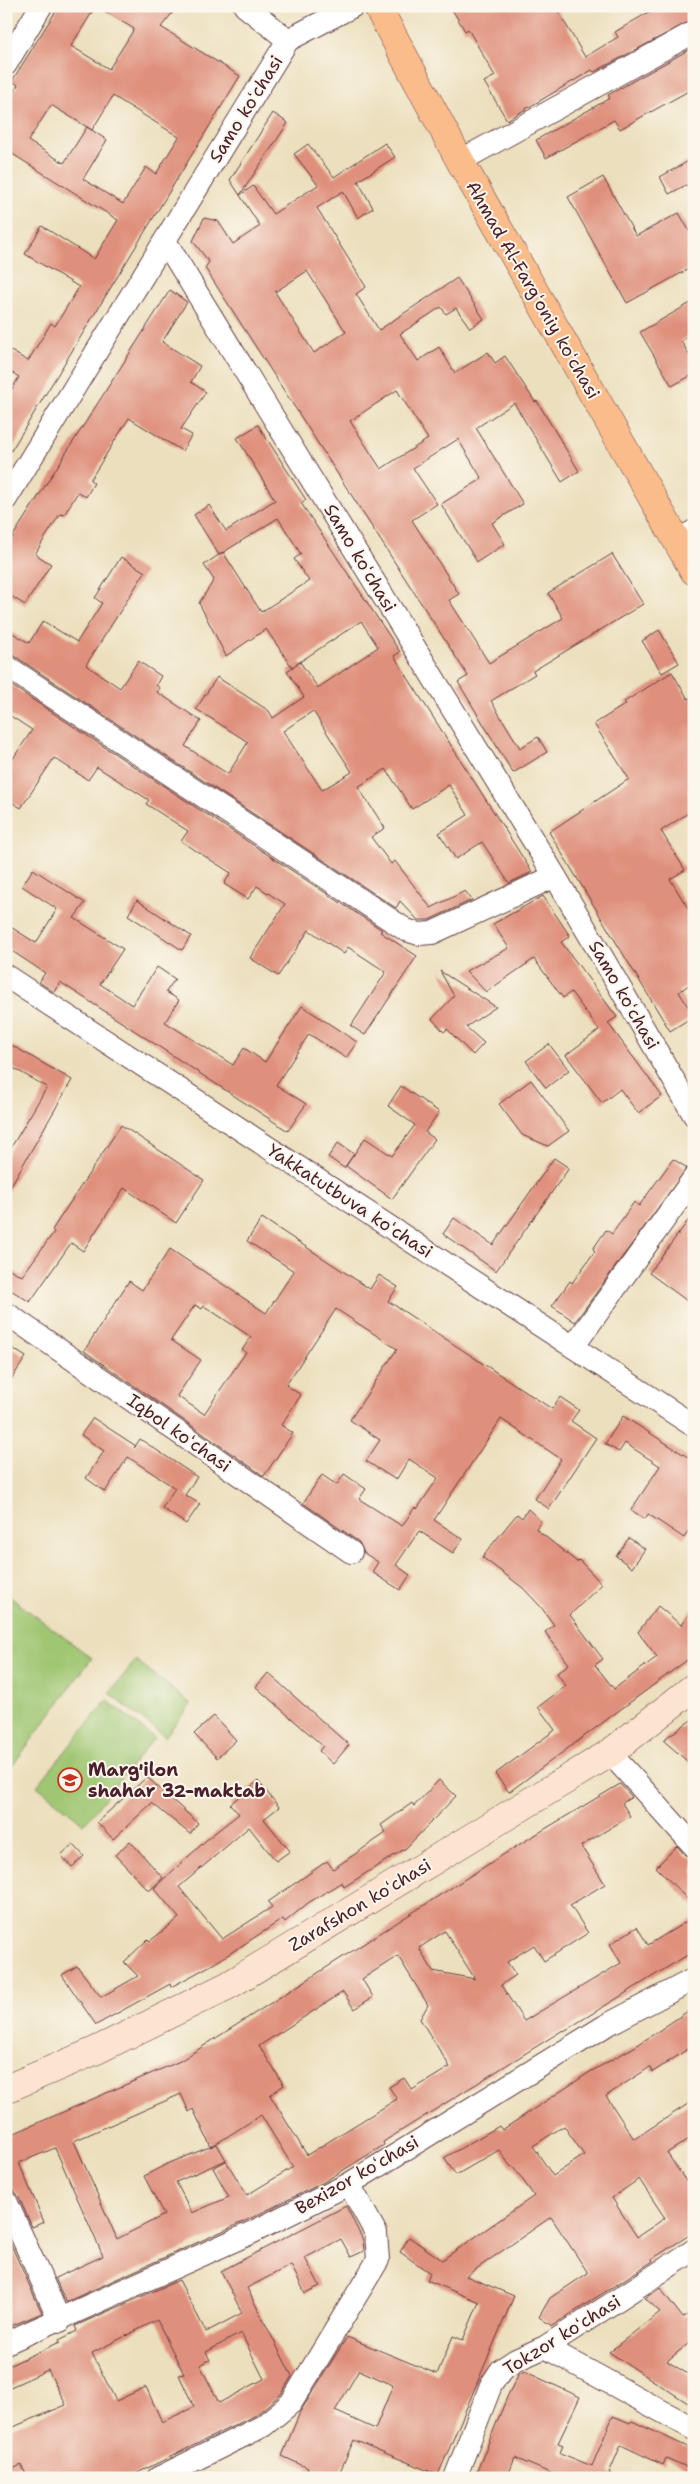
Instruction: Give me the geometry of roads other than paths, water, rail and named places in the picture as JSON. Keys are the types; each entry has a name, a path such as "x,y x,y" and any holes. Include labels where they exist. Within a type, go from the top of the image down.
{"main road":[{"name":"Ahmad Al-Fargʻoniy koʻchasi","path":"377,6 460,161 685,536 694,570"},
{"name":"Zarafshon koʻchasi","path":"6,2089 98,2050 228,1985 610,1753 694,1687"}],"street":[{"path":"6,64 41,6"},
{"path":"245,6 288,40"},
{"name":"Samo koʻchasi","path":"6,499 288,40 354,6"},
{"path":"460,161 694,32"},
{"name":"Samo koʻchasi","path":"165,240 555,876 694,1115"},
{"path":"6,666 406,930 419,934 432,933 555,876"},
{"name":"Yakkatutbuva koʻchasi","path":"6,976 694,1426"},
{"path":"573,1347 694,1178"},
{"name":"Iqbol koʻchasi","path":"6,1313 351,1552"},
{"path":"610,1753 694,1846"},
{"name":"Bexizor koʻchasi","path":"6,2343 60,2321 253,2232 349,2184 605,2026 694,1979"},
{"path":"158,2478 263,2426 291,2403 378,2260 376,2233 349,2184"},
{"path":"6,2201 60,2321"},
{"name":"Tokzor koʻchasi","path":"455,2478 491,2385 501,2370 516,2360 545,2347 694,2250"},
{"path":"545,2347 694,2429"}],"place":[{"name":"Marg'ilon shahar 32-maktab","path":"70,1780"}]}
